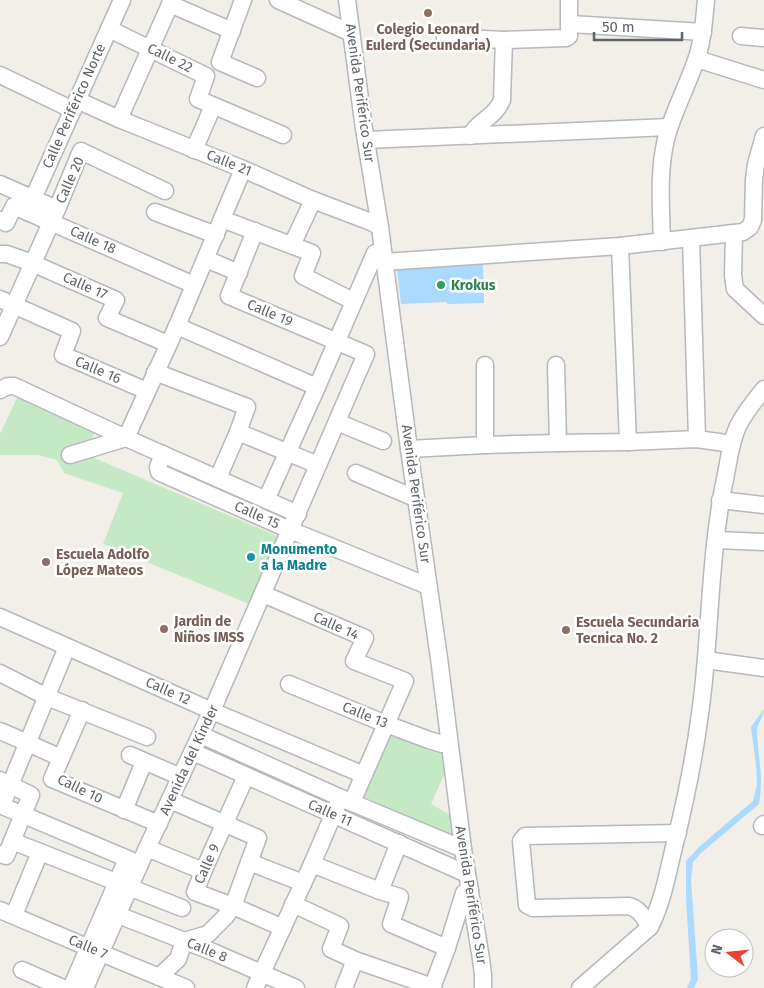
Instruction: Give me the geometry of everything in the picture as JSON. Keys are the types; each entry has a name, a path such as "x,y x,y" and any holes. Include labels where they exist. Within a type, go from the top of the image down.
{"street":[{"name":"Calle Periférico Norte","path":"30,205 122,0"},
{"path":"243,0 220,62 257,78"},
{"path":"278,0 296,3 351,33"},
{"name":"Avenida Periférico Sur","path":"347,0 380,227 380,257 439,658 462,849 481,959 482,988"},
{"path":"445,37 504,40 566,38 569,36 570,24 569,0"},
{"path":"662,242 661,167 669,127 696,59 703,32 706,0"},
{"path":"119,119 171,2 232,31"},
{"path":"570,24 703,32"},
{"name":"Calle 22","path":"109,29 206,76 198,99 283,135"},
{"path":"741,36 764,38"},
{"path":"470,136 479,124 491,116 502,100 504,40"},
{"path":"696,59 764,80"},
{"name":"Calle 21","path":"0,75 75,105 119,119 380,227"},
{"path":"194,150 213,106"},
{"path":"366,140 669,127"},
{"path":"266,500 353,301 380,257 620,246 743,232 750,227 753,220 756,164 764,136"},
{"name":"Calle 20","path":"54,215 81,151 165,191"},
{"path":"70,455 126,438 177,326 243,169"},
{"name":"Calle 20","path":"0,184 30,205"},
{"path":"292,245 313,200"},
{"path":"0,220 6,223 14,206 30,205"},
{"name":"Calle 18","path":"30,205 54,215 194,285"},
{"path":"155,212 216,235"},
{"path":"0,337 7,302 32,263 54,215"},
{"path":"222,219 312,252 303,276 353,301"},
{"path":"206,259 238,272 255,232"},
{"path":"734,234 732,275 735,289 764,316"},
{"path":"691,238 697,440"},
{"path":"620,246 628,442"},
{"name":"Calle 17","path":"0,254 7,254 32,263 116,300 107,318 168,344"},
{"name":"Calle 19","path":"238,272 229,296 366,354"},
{"name":"Calle 16","path":"7,302 72,331 63,355 147,391"},
{"path":"177,326 317,387"},
{"name":"Avenida del Kinder","path":"85,988 95,950 118,915 124,884 134,861 148,848 212,711 366,354"},
{"path":"485,365 485,445"},
{"path":"556,365 558,443"},
{"path":"155,372 247,407 218,478"},
{"path":"0,390 8,386 14,386 298,514"},
{"path":"580,988 650,927 657,913 678,833 696,745 706,660 712,571 720,500 732,444 738,426 750,406 764,389"},
{"path":"337,422 383,441"},
{"path":"238,432 318,465"},
{"path":"409,449 485,445 697,440 732,444"},
{"name":"Calle 15","path":"163,454 158,467 159,472 162,474 290,530 428,586"},
{"path":"356,473 410,496"},
{"path":"720,500 764,506"},
{"path":"716,540 764,542"},
{"name":"Calle 14","path":"263,594 365,638 354,661 405,680 386,724"},
{"name":"Calle 12","path":"0,617 212,711 364,775"},
{"path":"67,646 28,743 5,782 1,805 134,861"},
{"path":"706,660 764,668"},
{"path":"0,673 47,697 147,737"},
{"name":"Calle 13","path":"289,684 386,724 442,744"},
{"path":"61,758 82,710"},
{"path":"258,981 333,814 364,775 386,724"},
{"name":"Calle 10","path":"0,731 61,758 52,778 159,824"},
{"path":"201,735 346,800 462,849"},
{"name":"Calle 11","path":"193,752 399,843 469,882"},
{"path":"124,810 137,759 181,777"},
{"name":"Calle 9","path":"246,776 195,892 283,928"},
{"path":"0,854 6,856 30,796 29,793 5,782"},
{"path":"166,982 178,959 184,941 208,934 233,906 258,838 170,800"},
{"path":"650,927 640,911 629,906 529,907 527,905 521,841 525,836 678,833"},
{"path":"12,841 182,908"},
{"path":"380,891 399,843"},
{"path":"148,848 203,871"},
{"path":"7,912 40,852"},
{"path":"249,862 303,883"},
{"path":"312,864 400,897 391,924 448,948"},
{"path":"294,904 340,926 331,949 355,960 433,988 469,882"},
{"path":"71,988 95,950 124,884"},
{"name":"Calle 7","path":"7,912 166,982 186,988"},
{"name":"Calle 8","path":"118,915 213,952 258,981 296,988"},
{"path":"344,988 355,960"},
{"path":"28,978 63,988"}],"green space":[{"path":"20,392 97,428 85,454 282,538 249,604 103,544 123,493 64,473 57,460 38,455 0,455 0,434"},
{"path":"389,729 440,746 445,773 431,804 450,815 452,837 360,795"}],"water":[{"name":"Krokus","path":"483,264 484,303 401,304 397,269"},
{"path":"764,709 757,731 761,775 759,804 693,862 691,880 698,979 694,988 687,988 691,979 686,899 686,861 699,847 753,801 757,785 751,727"}],"place":[{"name":"Colegio Leonard Eulerd (Secundaria)","path":"428,13"},
{"name":"Krokus","path":"441,285"},
{"name":"Monumento a la Madre","path":"251,557"},
{"name":"Escuela Adolfo López Mateos","path":"46,562"},
{"name":"Jardin de Niños IMSS","path":"164,629"},
{"name":"Escuela Secundaria Tecnica No. 2","path":"566,630"}]}
